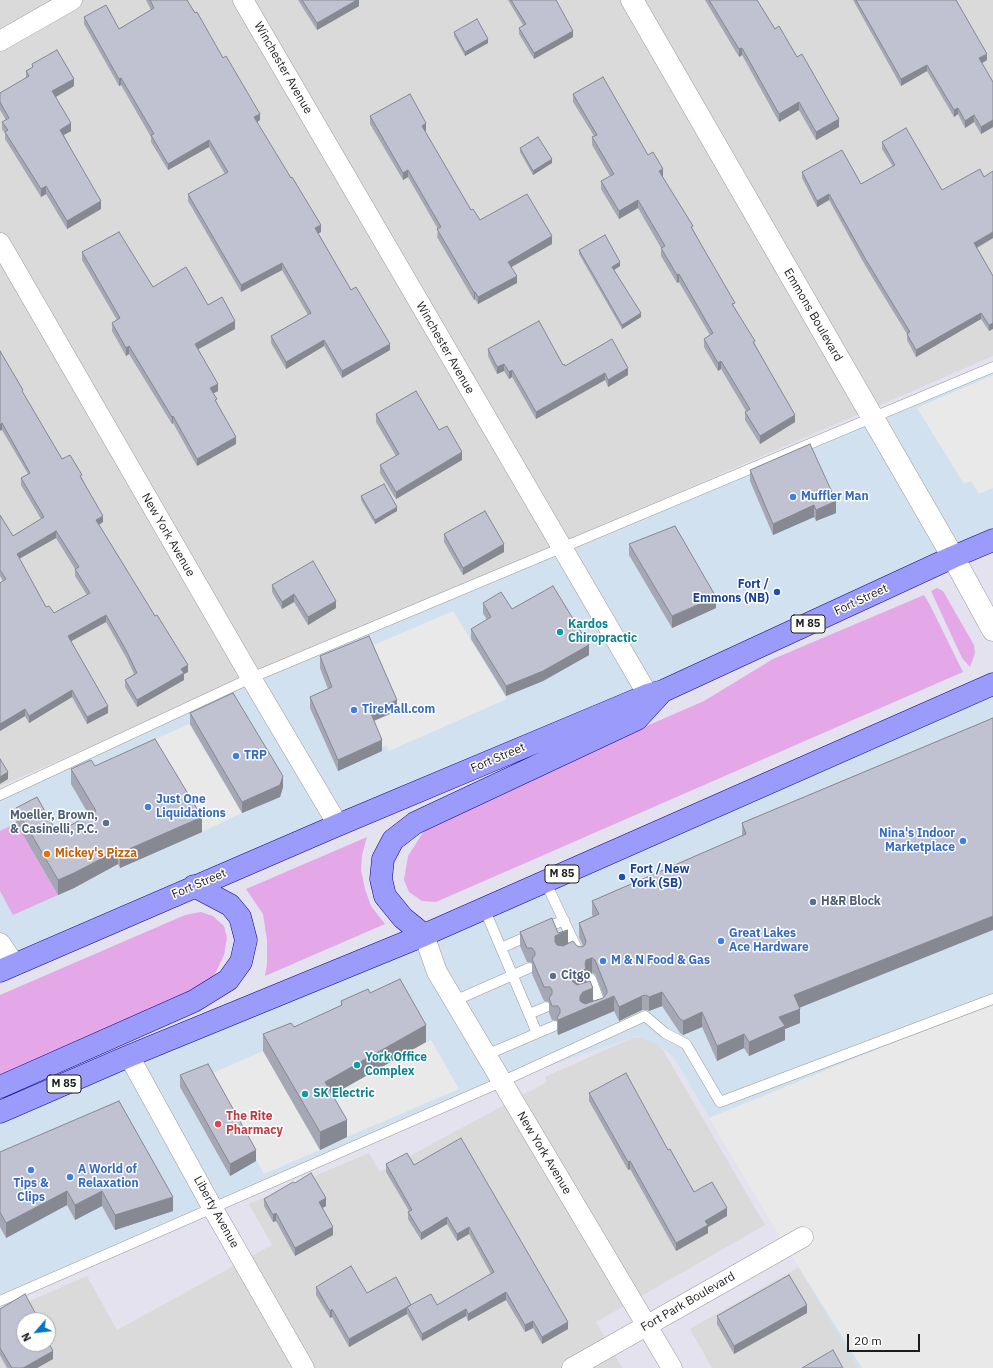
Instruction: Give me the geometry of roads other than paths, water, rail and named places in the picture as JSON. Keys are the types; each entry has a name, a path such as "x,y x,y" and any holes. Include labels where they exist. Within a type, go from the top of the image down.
{"main road":[{"name":"Fort Street","path":"7,968 194,886 656,693 993,540"},
{"name":"M 85","path":"0,1112 129,1056 424,935 993,684"},
{"path":"424,935 403,918 385,896 381,879 383,859 392,840 415,823 637,719 656,693"},
{"path":"0,1086 194,1002 228,980 241,962 246,940 240,917 230,905 194,886"}],"street":[{"path":"0,41 72,0"},
{"name":"Winchester Avenue","path":"243,0 562,548 656,693"},
{"name":"Emmons Boulevard","path":"632,0 953,557 993,630"},
{"name":"New York Avenue","path":"0,243 251,678 338,825"},
{"name":"New York Avenue","path":"424,935 437,972 672,1368"},
{"path":"0,943 7,968"},
{"name":"Liberty Avenue","path":"129,1056 212,1207 304,1368"},
{"name":"Fort Park Boulevard","path":"572,1368 803,1237"}],"lane":[{"path":"0,795 251,678 993,367"},
{"path":"545,881 578,951 566,951"},
{"path":"484,908 537,1033"},
{"path":"501,948 564,920"},
{"path":"454,1001 529,968"},
{"path":"583,991 592,983 601,1006 586,1012"},
{"path":"0,1301 212,1207 501,1082 645,1016 666,1034 686,1044 720,1102 993,999"},
{"path":"529,1014 546,1007"},
{"path":"486,1055 554,1026"}],"place":[{"name":"Muffler Man","path":"793,497"},
{"name":"Fort / Emmons (NB)","path":"777,592"},
{"name":"Kardos Chiropractic","path":"560,632"},
{"name":"TireMall.com","path":"354,710"},
{"name":"TRP","path":"236,756"},
{"name":"Just One Liquidations","path":"148,807"},
{"name":"Moeller, Brown, & Casinelli, P.C.","path":"106,823"},
{"name":"Nina's Indoor Marketplace","path":"963,841"},
{"name":"Mickey's Pizza","path":"47,854"},
{"name":"Fort / New York (SB)","path":"622,877"},
{"name":"H&R Block","path":"813,902"},
{"name":"Great Lakes Ace Hardware","path":"721,941"},
{"name":"M & N Food & Gas","path":"603,961"},
{"name":"Citgo","path":"553,976"},
{"name":"York Office Complex","path":"357,1065"},
{"name":"SK Electric","path":"305,1094"},
{"name":"The Rite Pharmacy","path":"218,1124"},
{"name":"Tips & Clips","path":"31,1170"},
{"name":"A World of Relaxation","path":"70,1177"}]}
